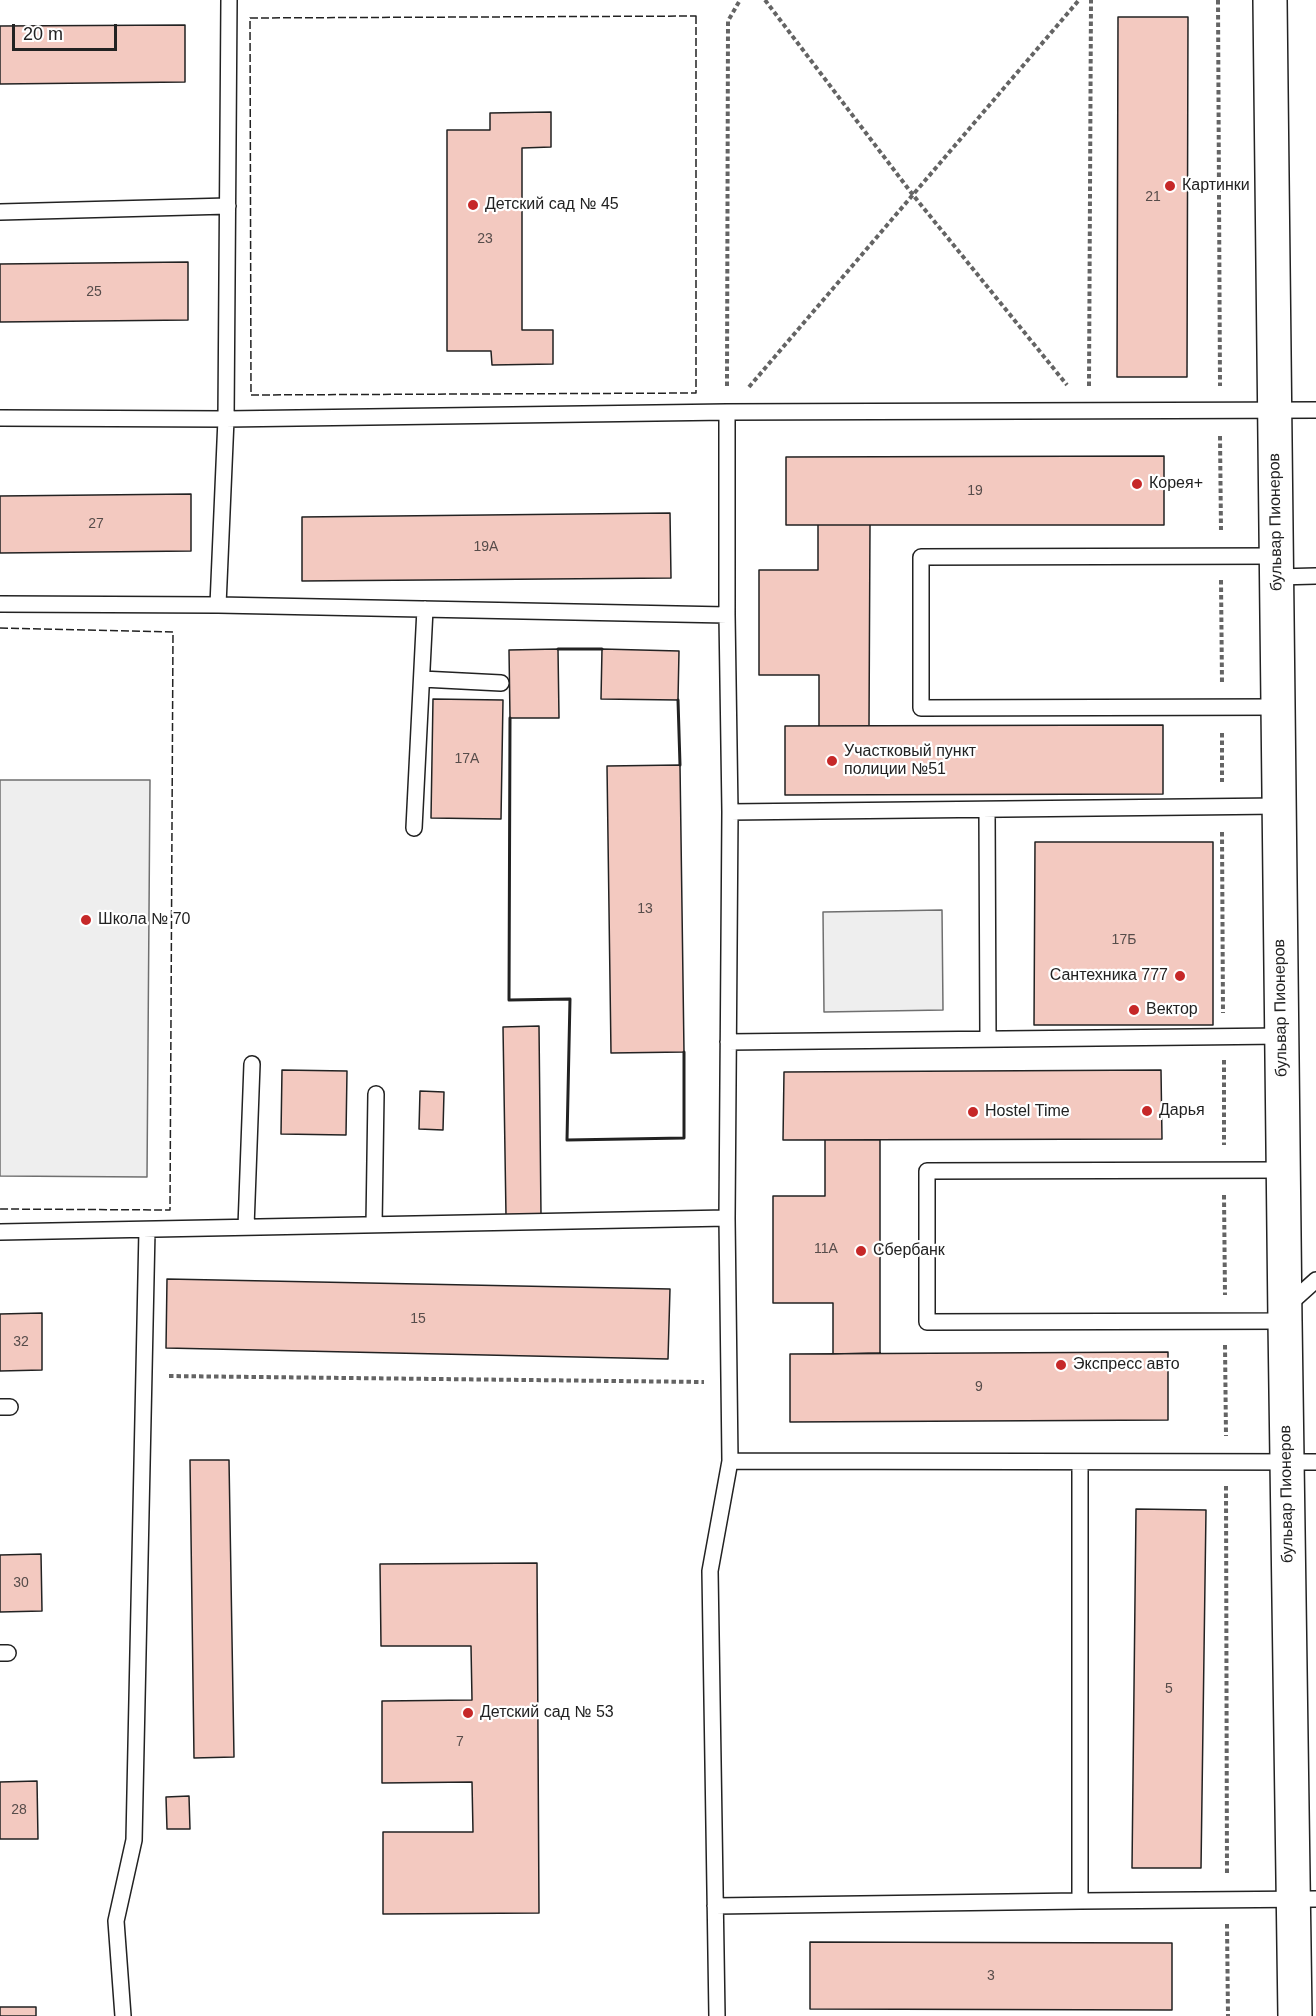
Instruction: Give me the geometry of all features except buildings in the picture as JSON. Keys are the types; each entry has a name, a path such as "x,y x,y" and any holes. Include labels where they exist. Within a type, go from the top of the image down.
{"street":[{"name":"бульвар Пионеров","path":"1270,0 1285,1314 1301,1462 1305,1900 1295,2016"}],"lane":[{"path":"218,604 226,419 229,0"},
{"path":"0,212 228,206"},
{"path":"0,418 226,419 727,412 1316,410"},
{"path":"717,2016 710,1571 730,1461 727,1218 730,812 727,412"},
{"path":"1278,707 921,708 921,557 1221,556 1316,576"},
{"path":"0,604 218,604 727,615"},
{"path":"414,828 425,609"},
{"path":"422,679 501,683"},
{"path":"730,812 1279,806"},
{"path":"987,810 988,1039"},
{"path":"729,1042 1282,1036"},
{"path":"246,1227 252,1064"},
{"path":"374,1225 376,1094"},
{"path":"1283,1170 927,1171 927,1322 1225,1321 1285,1314 1316,1280"},
{"path":"0,1232 727,1218"},
{"path":"123,2016 116,1921 134,1840 147,1230"},
{"path":"730,1461 1301,1462"},
{"path":"1080,1462 1080,1900"},
{"path":"715,1906 1080,1900 1305,1900"}],"path":[{"path":"727,412 728,21 740,0"},
{"path":"765,0 913,195 1089,411"},
{"path":"727,412 1079,0"},
{"path":"1089,411 1091,0"},
{"path":"1218,0 1228,2016"},
{"path":"144,1376 729,1383"}],"shaded area":[{"path":"0,780 150,780 147,1177 0,1176"},
{"path":"942,910 943,1010 824,1012 823,912"}],"fence":[{"path":"696,16 696,393 251,395 250,18 696,16"},
{"path":"0,628 173,632 170,1210 0,1209"}],"wall":[{"path":"558,649 602,649"},
{"path":"678,700 680,765"},
{"path":"510,718 509,1000 570,999 567,1140 684,1138 684,1052"}],"place":[{"name":"Картинки","path":"1170,186"},
{"name":"Детский сад № 45","path":"473,205"},
{"name":"Корея+","path":"1137,484"},
{"name":"Участковый пункт полиции №51","path":"832,761"},
{"name":"Школа № 70","path":"86,920"},
{"name":"Сантехника 777","path":"1180,976"},
{"name":"Вектор","path":"1134,1010"},
{"name":"Дарья","path":"1147,1111"},
{"name":"Hostel Time","path":"973,1112"},
{"name":"Сбербанк","path":"861,1251"},
{"name":"Экспресс авто","path":"1061,1365"},
{"name":"Детский сад № 53","path":"468,1713"}]}
